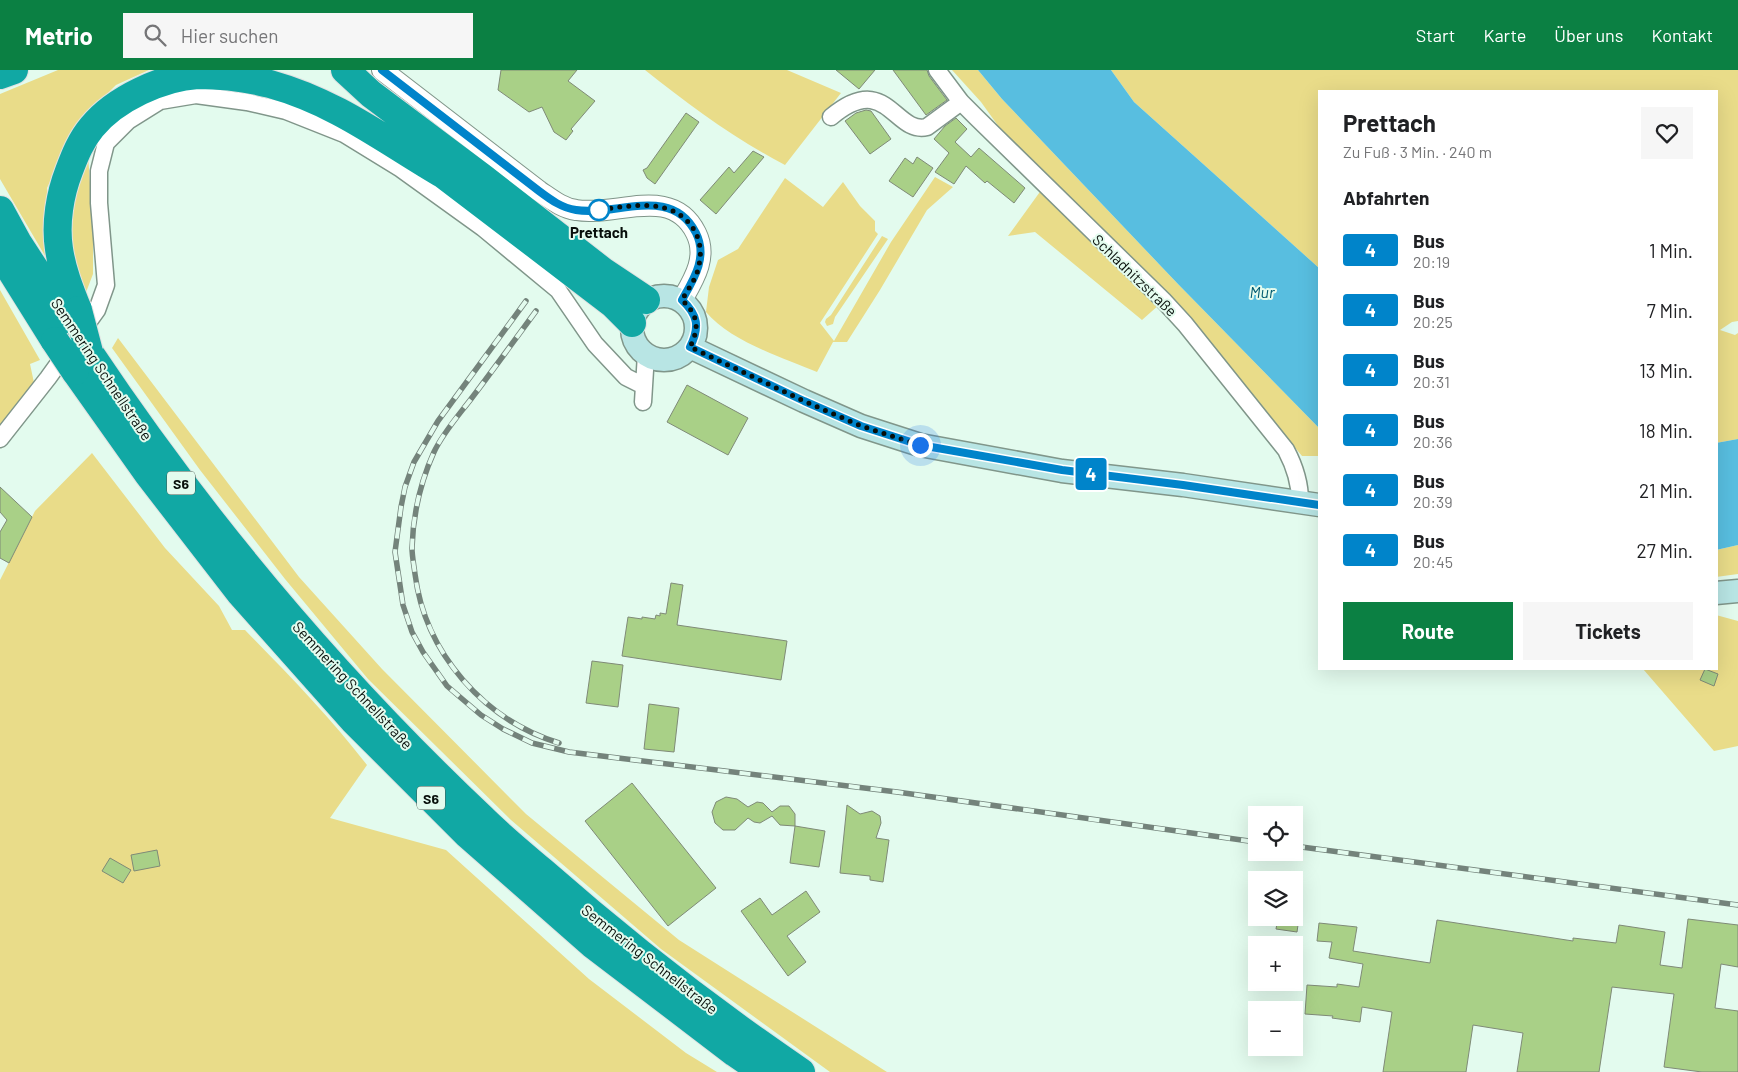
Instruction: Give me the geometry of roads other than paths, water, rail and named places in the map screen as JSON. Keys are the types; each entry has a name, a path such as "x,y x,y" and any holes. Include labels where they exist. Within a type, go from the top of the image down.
{"highway":[{"path":"0,75 14,70"},
{"path":"287,70 316,83 371,116 415,149 444,175 613,304 632,323"},
{"path":"326,70 377,82"},
{"path":"345,70 377,82 482,178 604,272 646,300"},
{"path":"82,362 68,324 65,278 58,247 58,215 64,183 76,152 92,127 111,108 135,94 166,82 197,75 229,76 268,84 307,96 345,114 444,175"},
{"name":"Semmering Schnellstraße","path":"0,210 68,324 82,362 148,474 240,593 353,720 468,835 592,944 735,1054 763,1072"},
{"name":"Semmering Schnellstraße","path":"0,253 68,324"},
{"name":"Semmering Schnellstraße","path":"82,362 125,407 212,524 281,608 377,714 482,818 607,928 746,1034 802,1072"}],"main road":[{"path":"658,296 671,296 682,300 692,310 697,323 696,337 690,347 682,355 670,360 658,360 646,354 637,346 632,334 632,323 637,310 646,300 658,296"},
{"path":"690,347 853,423 920,445 1062,470 1309,503"},
{"path":"1718,593 1738,591"}],"street":[{"name":"Schladnitzstraße","path":"937,70 961,102 1163,300 1185,324 1286,450 1309,503"},
{"path":"377,82 564,207 585,211 642,205 671,209 681,214 693,227 700,246 699,266 682,300"},
{"path":"0,439 48,378 97,310 106,285 99,171 106,143 128,121 160,101 196,95 247,102 286,111 344,134 401,169 483,228 558,290 595,344 644,394 646,354"},
{"path":"831,117 848,104 858,100 870,99 882,102 908,124 922,128 927,127 961,102"}],"water":[{"name":"Mur","path":"978,70 1111,70 1134,102 1318,267 1318,427 1177,283 1002,99"},
{"path":"1738,439 1738,545 1718,550 1718,443"}],"railway":[{"path":"526,301 438,421 414,462 405,487 395,552 403,605 412,632 423,652 447,686 481,715 503,729 532,743 569,752 897,792 1248,841"},
{"path":"536,311 451,425 434,452 418,499 412,551 421,603 431,630 445,656 463,680 483,700 506,718 532,732 559,743"},
{"path":"1303,847 1738,905"}],"place":[{"name":"Prettach","path":"599,210"}]}
